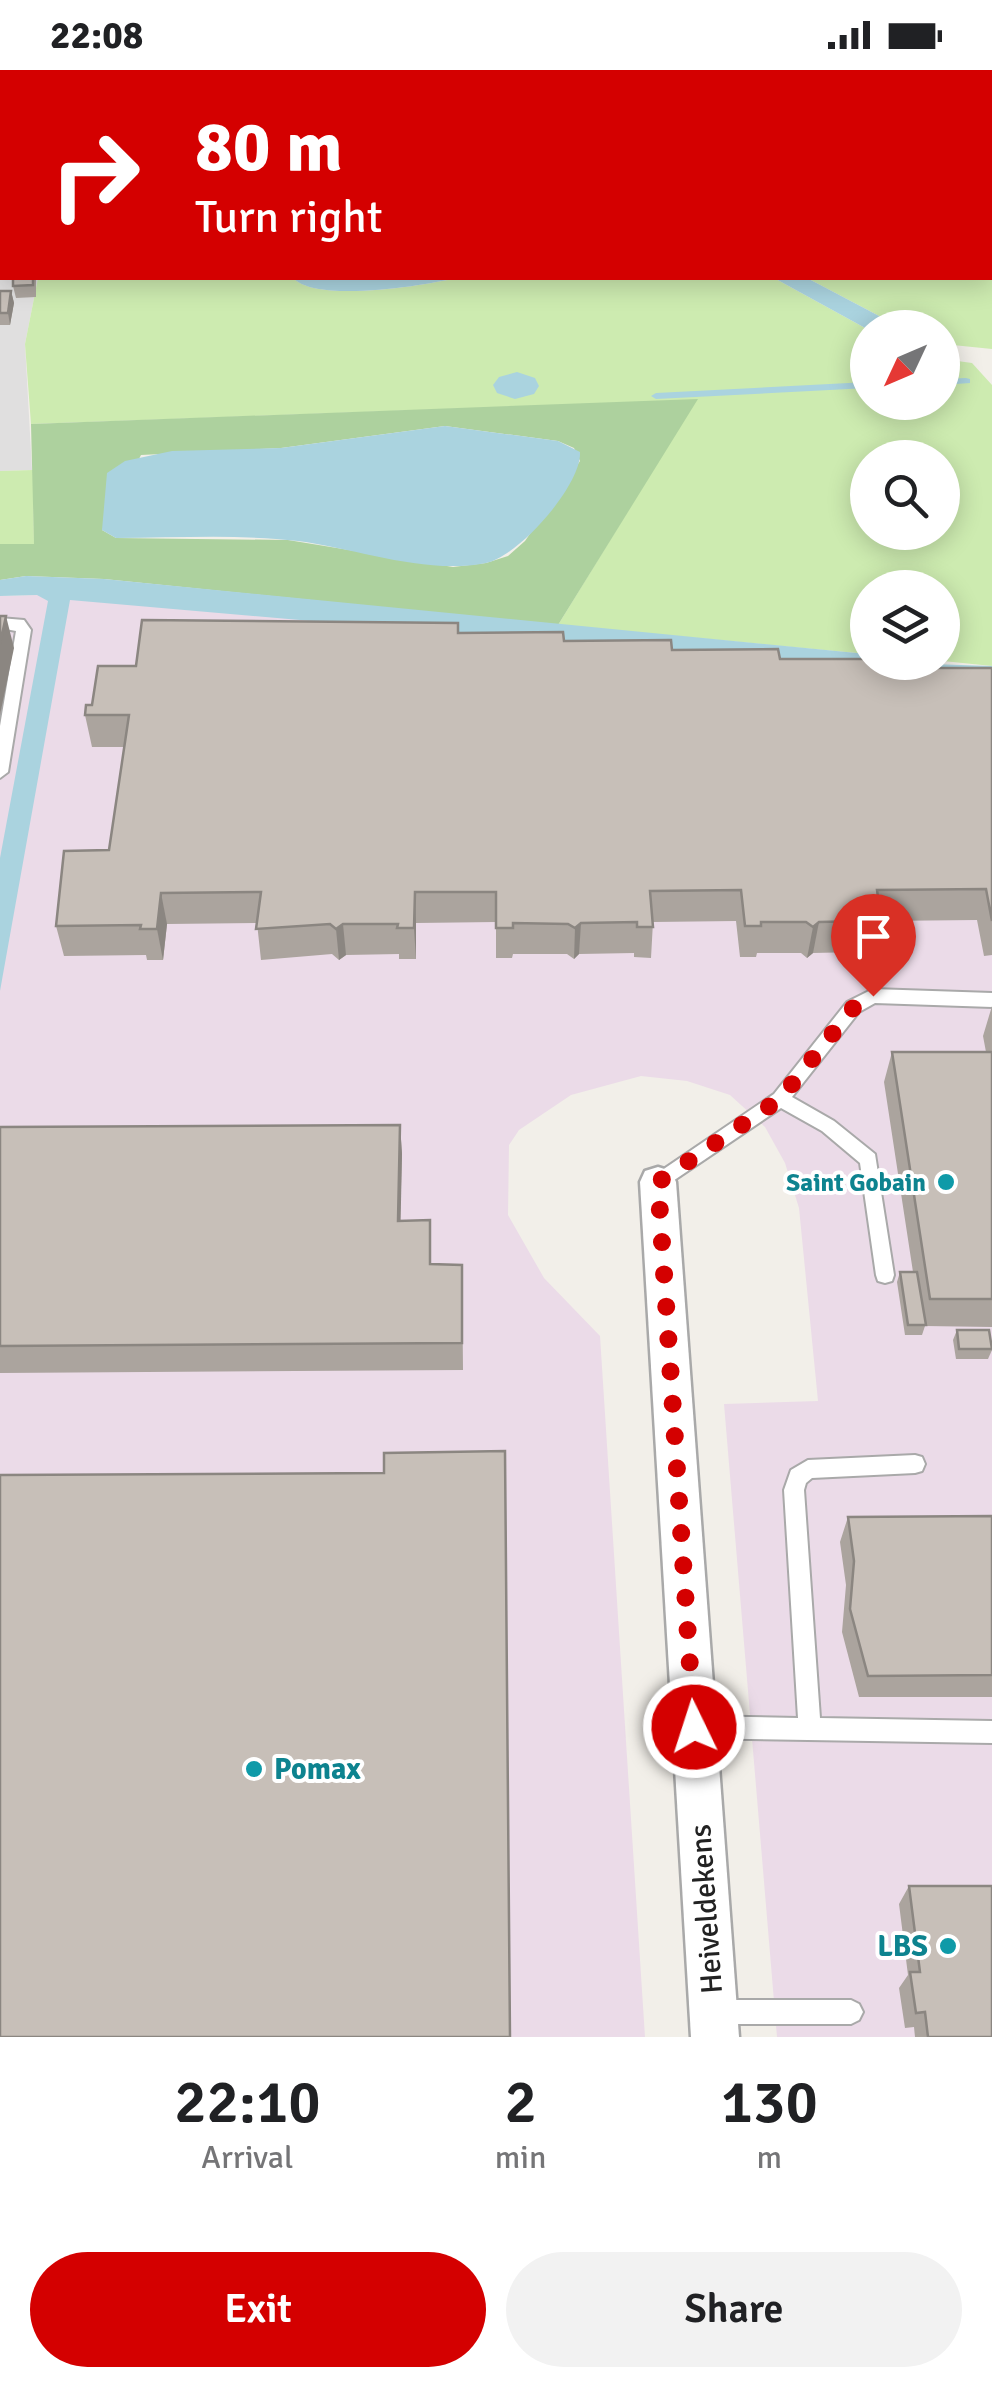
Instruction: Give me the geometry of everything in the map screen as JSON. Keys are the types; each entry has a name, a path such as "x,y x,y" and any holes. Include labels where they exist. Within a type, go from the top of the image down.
{"street":[{"name":"Heiveldekens","path":"658,1182 714,2025"}],"lane":[{"path":"0,623 19,624 24,630 0,772"},
{"path":"658,1182 780,1099 854,1007 873,996 992,1000"},
{"path":"780,1099 828,1126 869,1159 884,1276"},
{"path":"810,1729 794,1490 798,1477 808,1469 915,1464"},
{"path":"694,1727 992,1732"},
{"path":"714,2025 851,2012"}],"shaded area":[{"path":"0,280 38,280 25,344 32,470 0,471"},
{"path":"37,595 850,667 850,680 992,680 992,2037 777,2037 724,1404 818,1401 799,1208 785,1163 765,1127 730,1095 687,1081 641,1076 571,1095 519,1130 509,1145 508,1215 544,1278 600,1336 645,2037 0,2037 0,596"}],"green space":[{"path":"38,280 296,280 324,290 346,291 446,280 778,280 850,320 850,420 960,420 960,361 972,363 992,385 992,666 960,663 960,570 850,570 850,652 558,625 696,400 31,424 25,344"},
{"path":"811,280 992,280 992,349 960,346 960,310 868,310"},
{"path":"698,399 558,625 104,579 26,576 0,580 0,544 34,544 31,424","holes":["445,426 558,441 574,448 580,461 525,541 508,556 486,563 453,567 288,540 116,538 102,530 141,455 281,448"]},
{"path":"33,470 34,544 0,544 0,471"}],"water":[{"path":"296,280 446,280 371,290 305,286"},
{"path":"778,280 811,280 868,310 850,310 850,320"},
{"path":"517,372 535,378 539,386 534,394 515,399 497,393 493,385 499,377"},
{"path":"445,426 558,441 580,452 571,482 546,518 514,548 486,563 439,566 298,541 116,538 102,530 107,473 125,461 172,451 281,448"},
{"path":"26,576 104,579 850,652 850,668 70,600 0,991 0,858 48,601 37,595 0,596 0,580"},
{"path":"960,665 992,666 992,680 960,677"}],"building":[{"path":"13,280 33,280 33,285 13,286"},
{"path":"0,291 11,291 8,313 0,313"},
{"path":"0,616 6,616 0,644"},
{"path":"142,620 458,623 458,633 563,632 564,641 671,640 672,650 778,649 780,659 850,659 850,680 960,680 960,668 992,668 992,921 986,889 877,890 882,926 865,926 865,921 819,922 813,927 806,922 745,926 741,890 650,891 653,927 637,927 637,922 581,923 575,928 568,924 513,923 513,928 496,928 496,892 415,892 414,928 397,928 398,924 343,924 336,929 330,924 256,929 261,892 161,893 157,929 140,929 141,925 56,926 64,851 109,850 129,715 85,715 86,705 92,705 98,666 136,666"},
{"name":"Saint Gobain","path":"892,1052 992,1052 992,1299 930,1299"},
{"path":"400,1125 398,1221 430,1220 430,1264 462,1265 462,1343 0,1346 0,1127"},
{"path":"900,1272 917,1272 926,1325 908,1325"},
{"path":"957,1330 989,1330 992,1349 959,1349"},
{"name":"Pomax","path":"505,1451 510,2037 0,2037 0,1475 384,1473 384,1453"},
{"path":"992,1516 992,1675 868,1676 850,1609 854,1561 848,1517"},
{"name":"LBS","path":"909,1886 992,1886 992,2037 928,2037 925,2012 916,2013 910,1972 920,1972"}],"waterway":[{"path":"960,381 966,381"},
{"path":"656,396 850,386"}],"place":[{"name":"Saint Gobain","path":"946,1182"},
{"name":"Pomax","path":"254,1769"},
{"name":"LBS","path":"948,1946"}],"route":[{"path":"694,1727 658,1182 780,1099 854,1007 873,996"}]}
